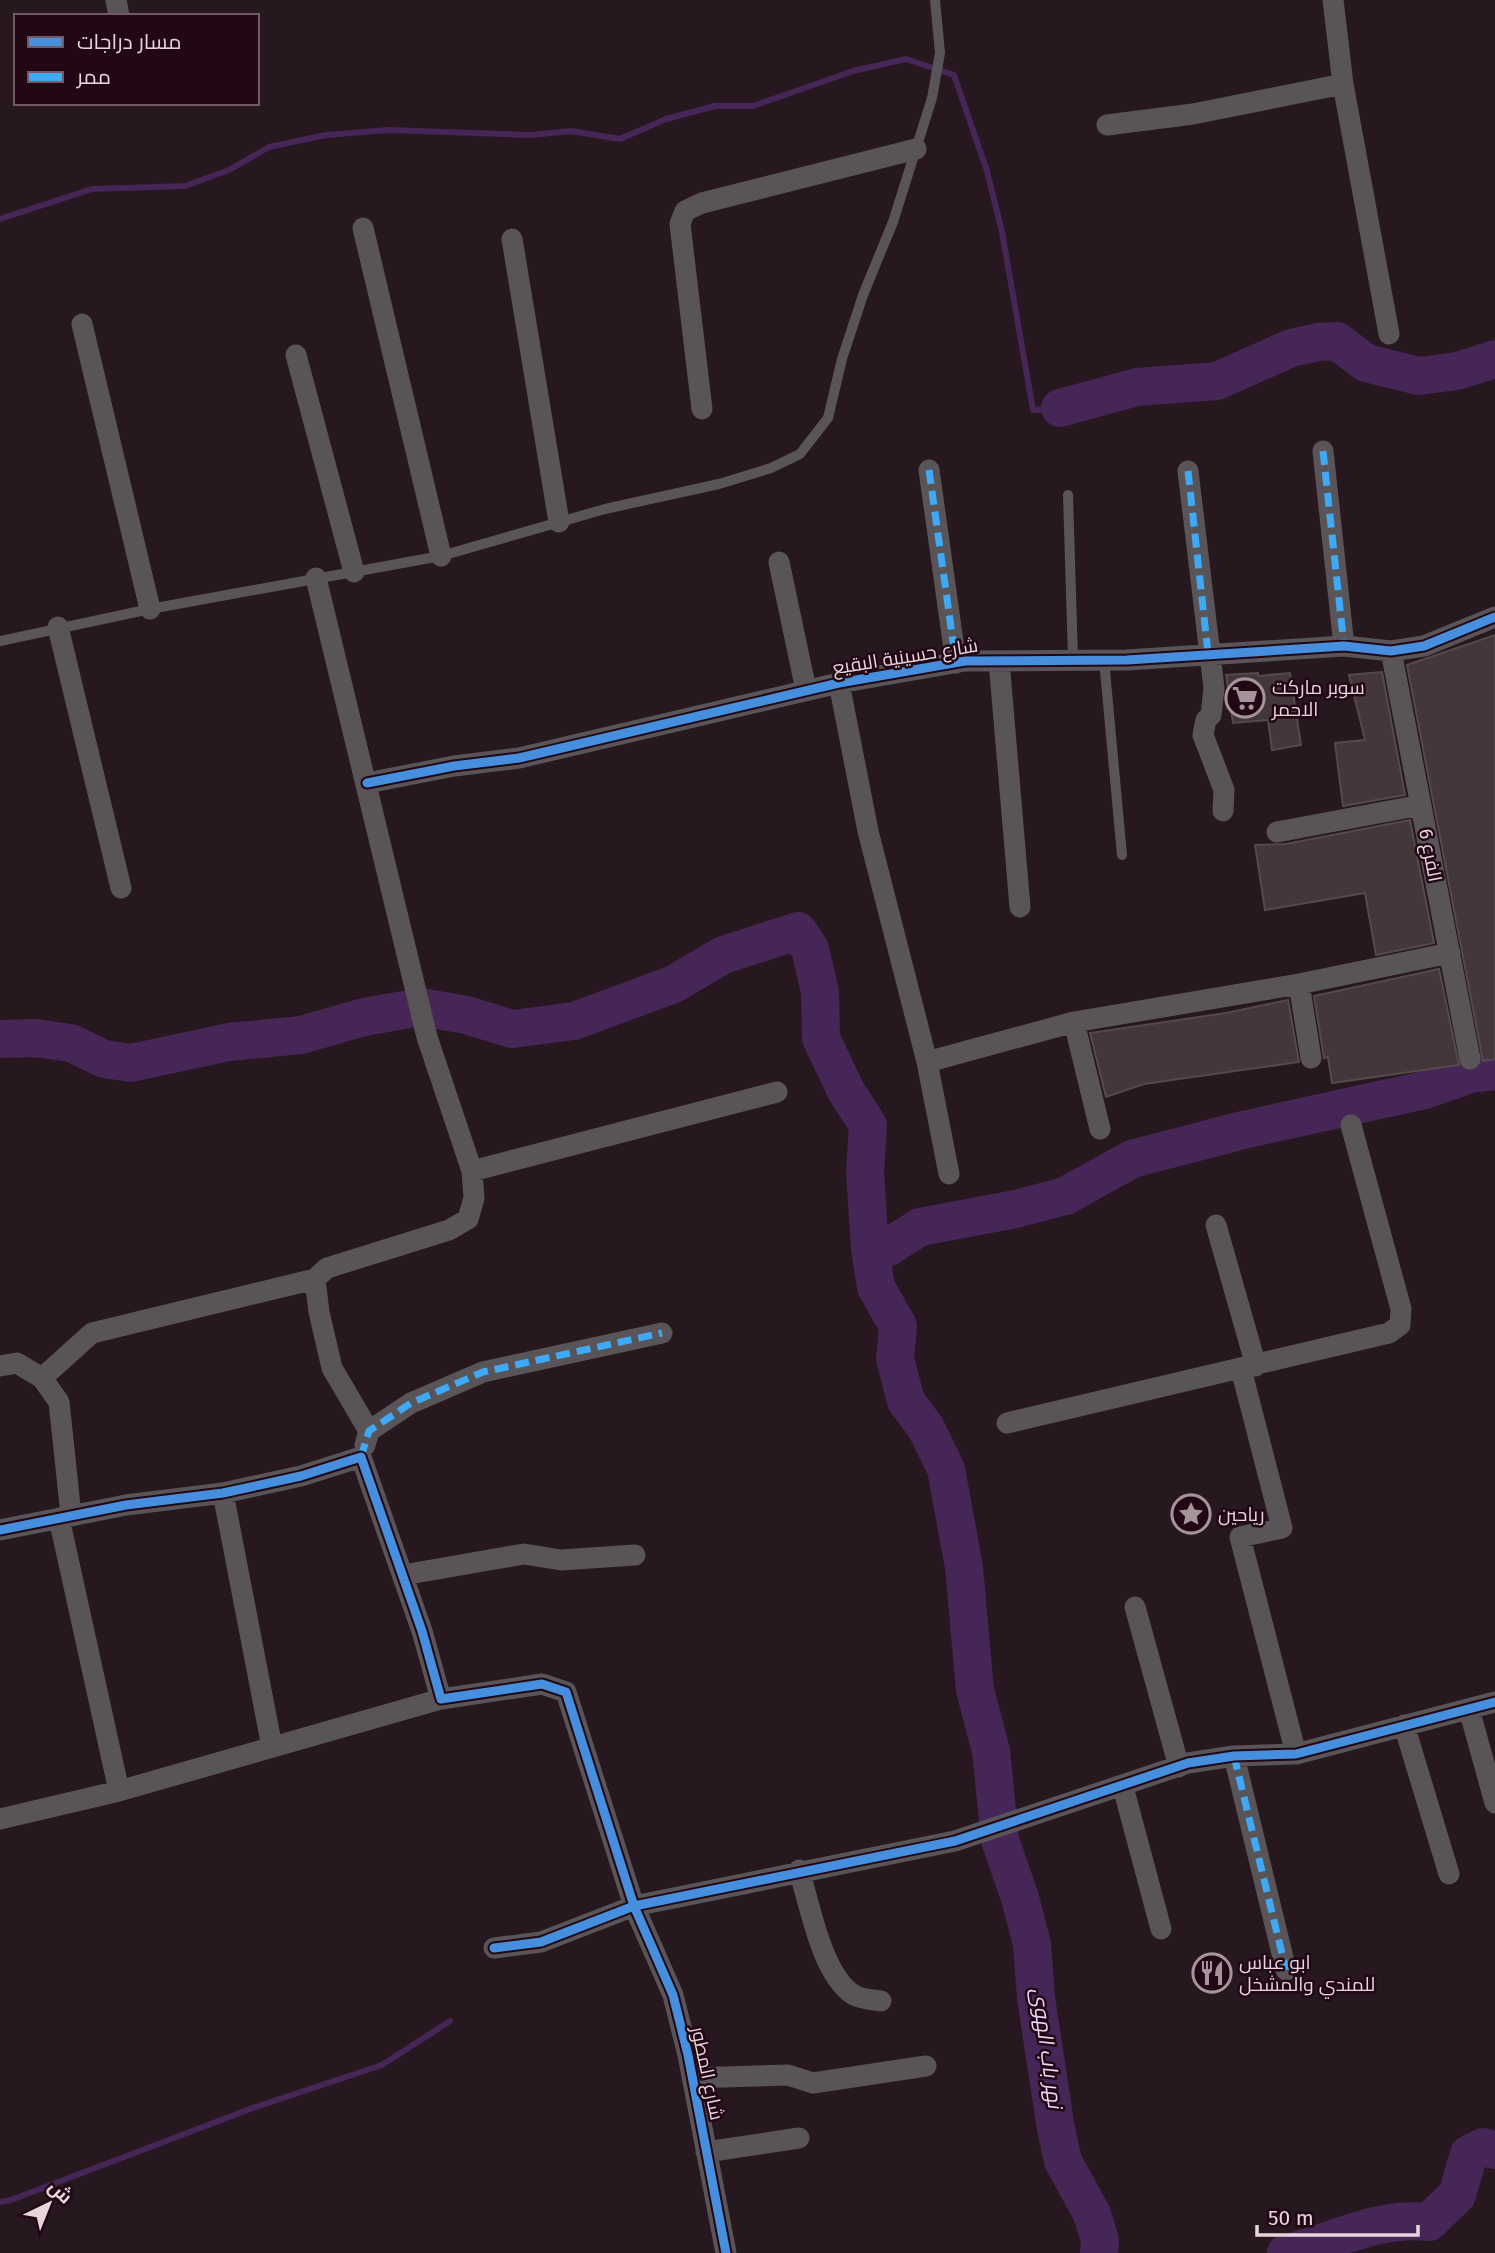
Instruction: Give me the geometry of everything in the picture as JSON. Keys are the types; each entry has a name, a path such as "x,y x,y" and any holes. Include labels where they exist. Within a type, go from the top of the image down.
{"street":[{"path":"1333,0 1342,84 1389,334"},
{"path":"1107,125 1193,114 1342,84"},
{"path":"702,409 680,224 685,211 702,203 916,149"},
{"path":"363,228 441,556"},
{"path":"512,239 559,522"},
{"path":"82,324 150,609"},
{"path":"296,355 355,572"},
{"path":"1323,451 1344,646"},
{"path":"929,470 956,663"},
{"path":"1188,471 1214,688 1211,715 1206,720 1203,735 1224,790 1223,811"},
{"path":"779,562 806,690"},
{"path":"42,1378 92,1333 316,1279 327,1268 449,1230 468,1219 474,1198 472,1171 427,1037 316,578"},
{"name":"شارع حسينية البقيع","path":"367,783 454,766 519,758 839,682 956,663 1104,660 1344,646 1391,651 1424,646 1495,617"},
{"path":"58,627 121,888"},
{"name":"الفرع 6","path":"1391,651 1470,1059"},
{"path":"999,661 1020,907"},
{"path":"839,682 868,831 927,1062 950,1174"},
{"path":"1277,832 1421,805"},
{"path":"927,1062 1074,1022 1299,984 1450,953"},
{"path":"1299,984 1311,1058"},
{"path":"1074,1022 1100,1129"},
{"path":"472,1171 777,1093"},
{"path":"1007,1423 1389,1333 1400,1325 1401,1309 1351,1125"},
{"path":"1216,1225 1282,1528 1240,1537 1296,1754"},
{"path":"316,1279 319,1312 332,1368 369,1431"},
{"path":"0,1819 119,1790 441,1699 403,1575 361,1457 369,1431 411,1403 483,1372 662,1333"},
{"path":"0,1366 18,1363 42,1378 59,1402 65,1517 119,1790"},
{"path":"0,1530 65,1517 223,1493 301,1476 361,1457"},
{"path":"223,1493 272,1747"},
{"path":"403,1575 524,1554 561,1560 635,1555"},
{"path":"1135,1607 1179,1767"},
{"name":"شارع المطور","path":"441,1699 542,1684 566,1692 634,1906 673,1995 726,2253"},
{"path":"494,1948 541,1942 634,1906 799,1870 955,1841 1179,1767 1234,1756 1296,1754 1495,1702"},
{"path":"1469,1709 1495,1803"},
{"path":"1404,1725 1448,1874"},
{"path":"1234,1756 1286,1970"},
{"path":"1122,1787 1161,1929"},
{"path":"799,1870 828,1963 838,1981 855,1996 881,2001"},
{"path":"692,2078 788,2075 813,2083 926,2066"},
{"path":"706,2152 799,2138"}],"lane":[{"path":"0,641 150,609 441,556 559,522 719,484 771,468 800,454 828,418 842,359 863,295 893,222 932,98 940,54 935,0"},
{"path":"1068,495 1073,659"},
{"path":"1104,660 1122,855"}],"building":[{"path":"1495,635 1495,1059 1483,1061 1407,665"},
{"path":"1382,672 1405,795 1343,806 1335,743 1365,740 1349,675"},
{"path":"1258,673 1258,676 1290,673 1301,745 1272,750 1268,720 1233,723 1226,675"},
{"path":"1410,820 1434,943 1376,955 1365,893 1265,910 1255,845 1286,844"},
{"path":"1439,969 1459,1065 1332,1083 1328,1057 1324,1058 1314,996"},
{"path":"1288,1000 1299,1062 1144,1084 1106,1097 1090,1033 1226,1013"}],"waterway":[{"path":"0,219 92,189 185,186 229,170 269,147 326,135 388,130 531,135 571,131 620,139 666,119 715,106 753,106 853,71 906,59 954,75 987,171 1002,232 1033,410 1060,408"},
{"path":"1060,408 1137,387 1217,381 1291,348 1318,342 1337,341 1366,363 1419,376 1457,371 1495,359"},
{"path":"0,1039 35,1038 71,1043 104,1059 131,1063 229,1042 301,1035 364,1017 421,1007 466,1015 512,1029 574,1021 674,984 723,955 798,931 810,949 820,992 821,1038 846,1091 868,1125 865,1172 870,1249 887,1248 920,1227 1016,1209 1065,1196 1132,1159 1243,1130 1425,1090 1470,1074 1495,1071"},
{"path":"870,1249 876,1287 898,1326 895,1359 906,1401 926,1428 946,1469 964,1567 975,1690 991,1751 1000,1840 1032,1944 1036,1998 1056,2129 1063,2161 1092,2214 1100,2240 1099,2253"},
{"path":"0,2202 250,2109 382,2065 450,2021"},
{"name":"نهر باب الهوى","path":"1286,2253 1374,2226 1410,2221 1429,2222 1457,2195 1469,2154 1483,2147 1495,2150"}],"marked path":[{"path":"1323,451 1344,646"},
{"path":"929,470 956,663"},
{"path":"1188,471 1208,653"},
{"path":"361,1457 369,1431 411,1403 483,1372 662,1333"},
{"path":"1234,1756 1286,1970"}],"cycle path":[{"path":"367,783 454,766 519,758 839,683 965,661 1127,660 1344,646 1391,651 1424,646 1495,617"},
{"path":"0,1530 126,1505 223,1493 301,1476 361,1457 422,1631 441,1699 542,1684 566,1692 634,1906 673,1995 688,2055 726,2253"},
{"path":"494,1948 541,1942 634,1906 955,1841 1188,1763 1234,1756 1296,1754 1495,1702"}],"place":[{"name":"سوبر ماركت الاحمر","path":"1245,698"},
{"name":"رياحين","path":"1191,1514"},
{"name":"ابو عباس للمندي والمشخل","path":"1212,1973"}]}
